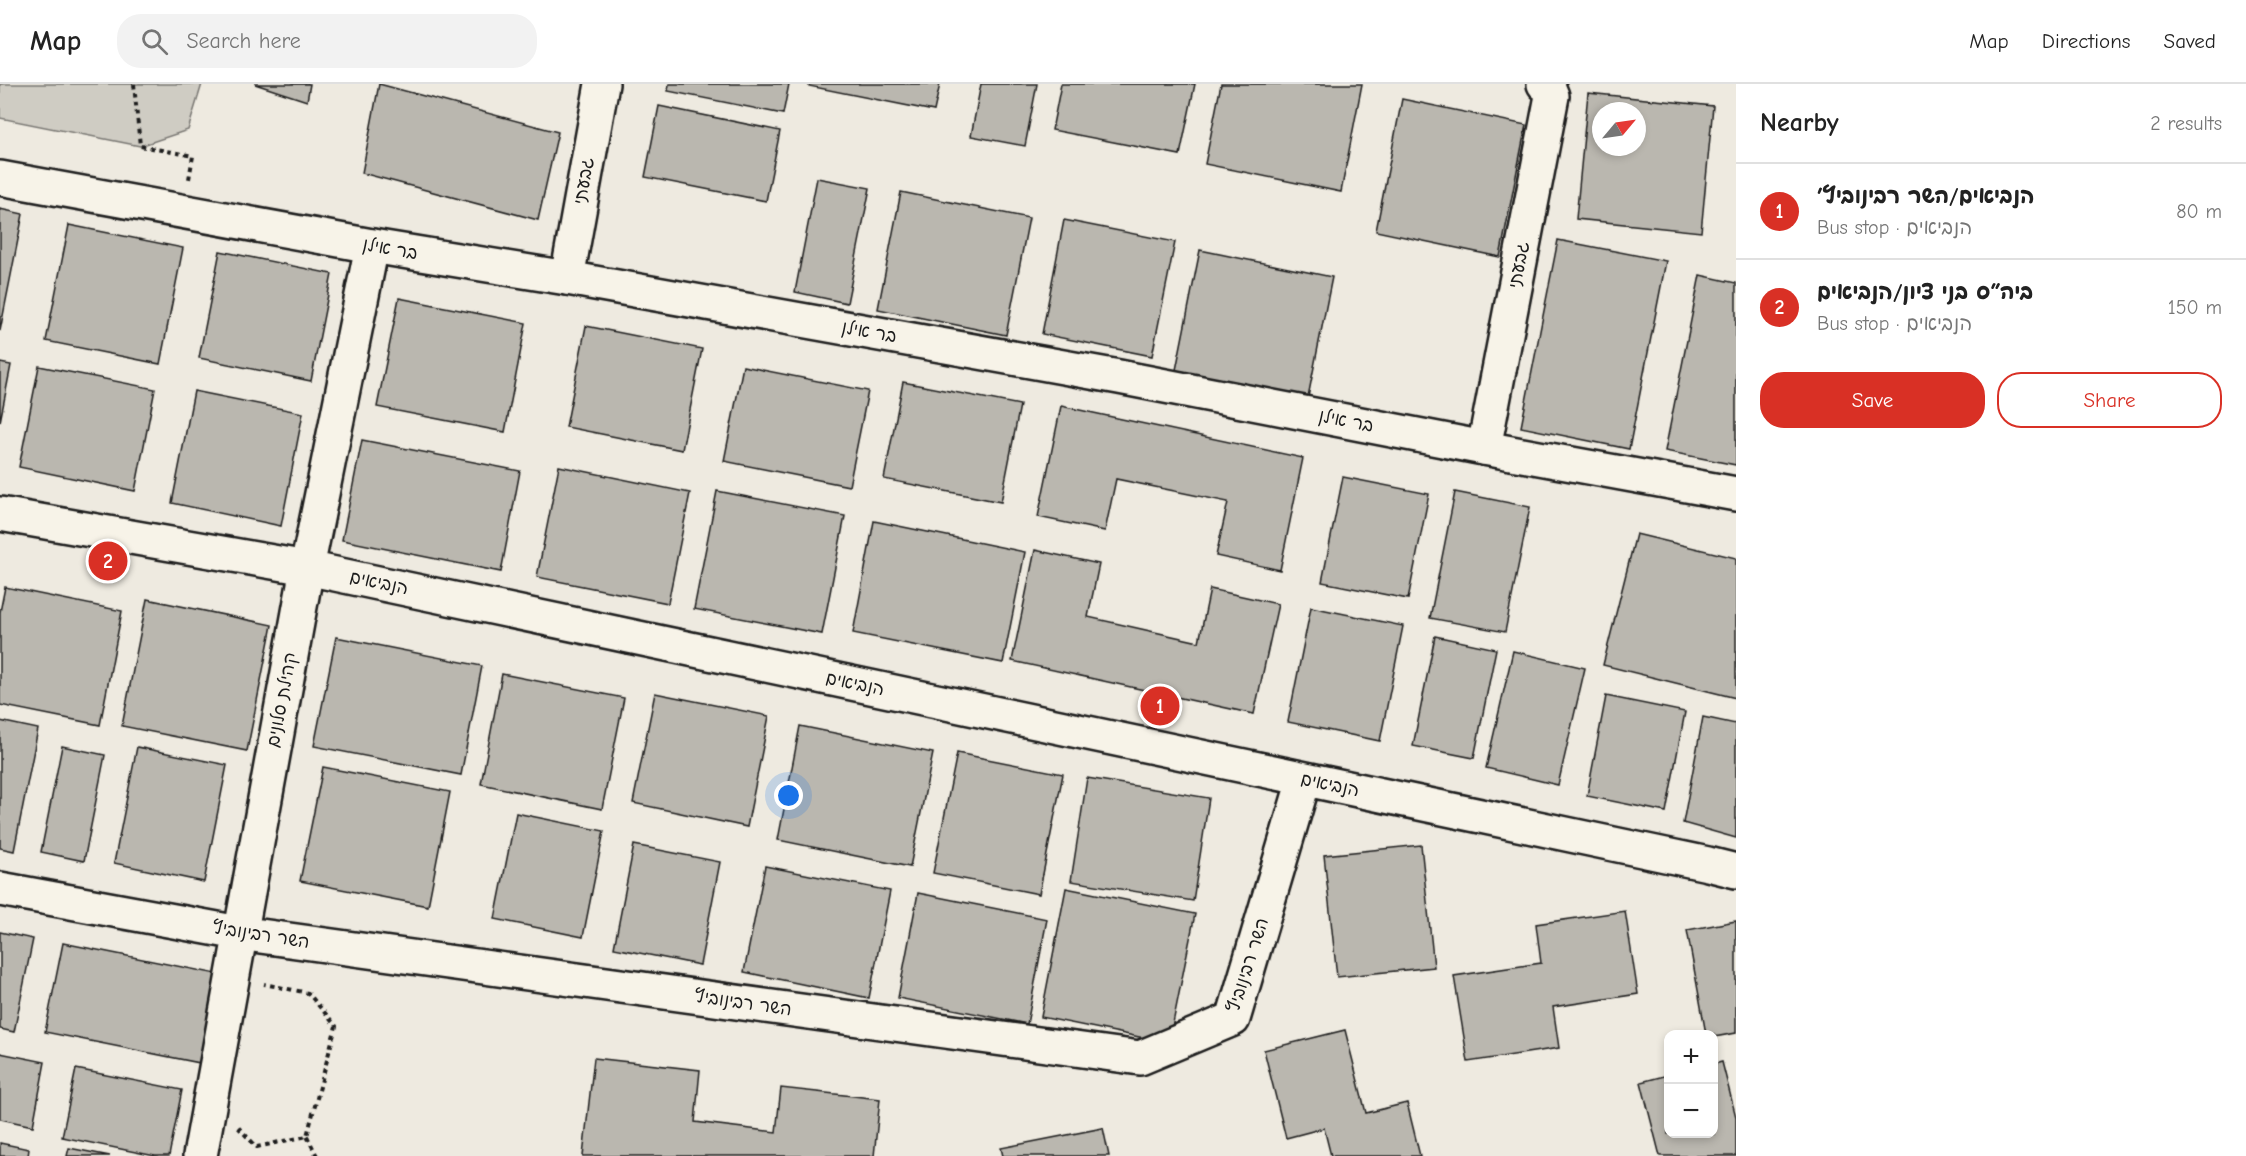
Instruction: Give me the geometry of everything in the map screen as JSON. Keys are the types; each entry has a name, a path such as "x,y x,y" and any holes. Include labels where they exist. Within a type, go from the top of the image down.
{"street":[{"name":"גבעתי","path":"567,278 602,84"},
{"name":"גבעתי","path":"1484,448 1552,96 1548,86 1544,84"},
{"name":"בר אילן","path":"0,178 372,246 567,278 1119,377 1736,494"},
{"name":"קהילת סלונים","path":"200,1156 307,568 372,246"},
{"name":"הנביאים","path":"0,514 307,568 1304,780 1726,866"},
{"name":"השר רבינוביץ","path":"0,889 239,933 1140,1058 1233,1019 1304,780"}],"path":[{"path":"134,84 140,146 193,156 183,211"},
{"path":"231,977 308,993 336,1026 307,1136 317,1156"},
{"path":"235,1124 257,1147 307,1136"}],"shaded area":[{"path":"0,84 202,84 188,130 140,146 0,118"}],"building":[{"path":"255,84 310,84 307,101"},
{"path":"379,84 558,132 538,220 362,173"},
{"path":"669,84 789,84 783,114 668,91"},
{"path":"809,84 940,84 934,111 809,86"},
{"path":"981,84 1037,84 1025,146 971,136"},
{"path":"1061,84 1195,84 1180,155 1052,130"},
{"path":"1221,84 1362,84 1341,192 1205,164"},
{"path":"1588,93 1713,106 1701,232 1576,219"},
{"path":"1402,99 1526,125 1500,257 1376,231"},
{"path":"659,106 780,131 766,201 645,177"},
{"path":"817,178 870,188 847,303 795,292"},
{"path":"901,192 1029,218 1006,335 878,309"},
{"path":"0,209 23,214 0,331"},
{"path":"1064,220 1175,242 1152,356 1042,334"},
{"path":"69,225 183,248 160,364 46,341"},
{"path":"1558,240 1666,261 1629,449 1521,427"},
{"path":"1200,250 1332,277 1308,397 1176,370"},
{"path":"220,251 332,274 311,381 199,358"},
{"path":"1700,275 1736,283 1736,465 1665,451"},
{"path":"399,298 526,323 505,432 377,407"},
{"path":"586,326 702,349 682,450 566,427"},
{"path":"0,363 11,365 0,422"},
{"path":"39,366 155,389 135,491 19,467"},
{"path":"743,366 868,391 849,486 724,461"},
{"path":"903,382 1020,405 1001,502 884,479"},
{"path":"194,391 303,413 281,526 172,503"},
{"path":"1061,406 1303,458 1280,570 1216,556 1228,502 1116,479 1105,531 1038,517"},
{"path":"362,440 520,471 501,572 342,540"},
{"path":"559,466 690,493 668,603 537,577"},
{"path":"1343,477 1429,494 1408,599 1322,582"},
{"path":"717,491 845,516 822,634 694,609"},
{"path":"1455,492 1530,507 1505,632 1430,618"},
{"path":"874,521 1025,552 1003,663 853,633"},
{"path":"1636,534 1736,558 1736,698 1603,665"},
{"path":"1035,550 1099,564 1088,617 1199,642 1210,589 1278,604 1254,714 1012,661"},
{"path":"5,587 122,611 100,725 0,705 0,612"},
{"path":"147,599 272,625 247,751 122,726"},
{"path":"1311,607 1403,626 1380,741 1288,722"},
{"path":"1435,636 1496,649 1474,758 1413,746"},
{"path":"336,637 482,666 461,775 314,746"},
{"path":"1513,651 1585,668 1558,785 1486,768"},
{"path":"502,674 624,698 602,809 481,784"},
{"path":"655,693 769,716 747,827 633,803"},
{"path":"1606,696 1685,712 1666,812 1587,796"},
{"path":"1703,717 1736,724 1736,838 1683,823"},
{"path":"0,721 38,729 14,851 0,848"},
{"path":"800,726 933,753 910,867 778,840"},
{"path":"62,746 105,755 84,861 41,852"},
{"path":"137,747 227,765 204,882 114,863"},
{"path":"957,753 1063,774 1039,894 933,873"},
{"path":"323,767 450,792 428,906 300,881"},
{"path":"1087,778 1209,798 1193,901 1071,881"},
{"path":"516,813 604,831 583,937 495,919"},
{"path":"634,845 720,862 700,965 614,948"},
{"path":"1421,845 1434,967 1337,977 1324,855"},
{"path":"765,866 890,891 869,998 744,972"},
{"path":"1066,888 1195,914 1169,1043 1041,1017"},
{"path":"918,893 1047,919 1027,1024 898,998"},
{"path":"1625,911 1638,994 1553,1007 1559,1048 1468,1062 1454,976 1541,963 1536,924"},
{"path":"1736,921 1736,1033 1718,1036 1718,1030 1705,1030 1687,930"},
{"path":"0,932 33,939 14,1032 0,1029"},
{"path":"63,943 217,974 200,1063 45,1032"},
{"path":"1345,1030 1366,1113 1407,1103 1420,1156 1331,1156 1324,1128 1286,1138 1264,1050"},
{"path":"0,1053 45,1062 33,1126 0,1119"},
{"path":"594,1058 700,1070 695,1122 776,1132 781,1088 880,1099 874,1156 583,1156"},
{"path":"1722,1062 1736,1117 1736,1156 1660,1156 1641,1082 1664,1076 1664,1138 1718,1138 1718,1063"},
{"path":"76,1069 182,1090 169,1156 155,1156 62,1137"},
{"path":"1103,1128 1109,1156 1003,1156 1001,1148"},
{"path":"0,1143 29,1149 28,1156 0,1156"},
{"path":"69,1148 110,1156 67,1156"}],"place":[{"name":"ביה״ס בני ציון/הנביאים","path":"108,561"},
{"name":"הנביאים/השר רבינוביץ׳","path":"1160,706"}]}
